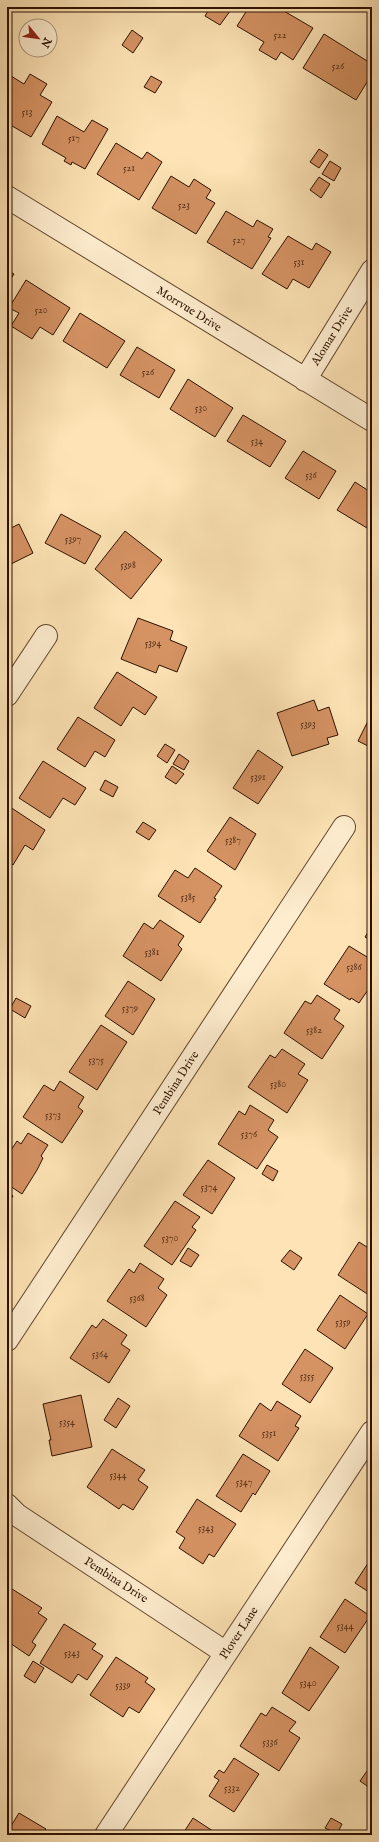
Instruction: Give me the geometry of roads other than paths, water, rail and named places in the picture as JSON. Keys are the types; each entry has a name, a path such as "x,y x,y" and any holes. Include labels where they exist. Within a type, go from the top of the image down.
{"street":[{"name":"Morrvue Drive","path":"7,197 372,420"},
{"name":"Alomar Drive","path":"305,380 372,271"},
{"path":"7,695 46,636"},
{"name":"Pembina Drive","path":"7,1340 344,827"},
{"name":"Plover Lane","path":"106,1835 372,1432"},
{"name":"Pembina Drive","path":"7,1505 17,1515 226,1653"}]}
